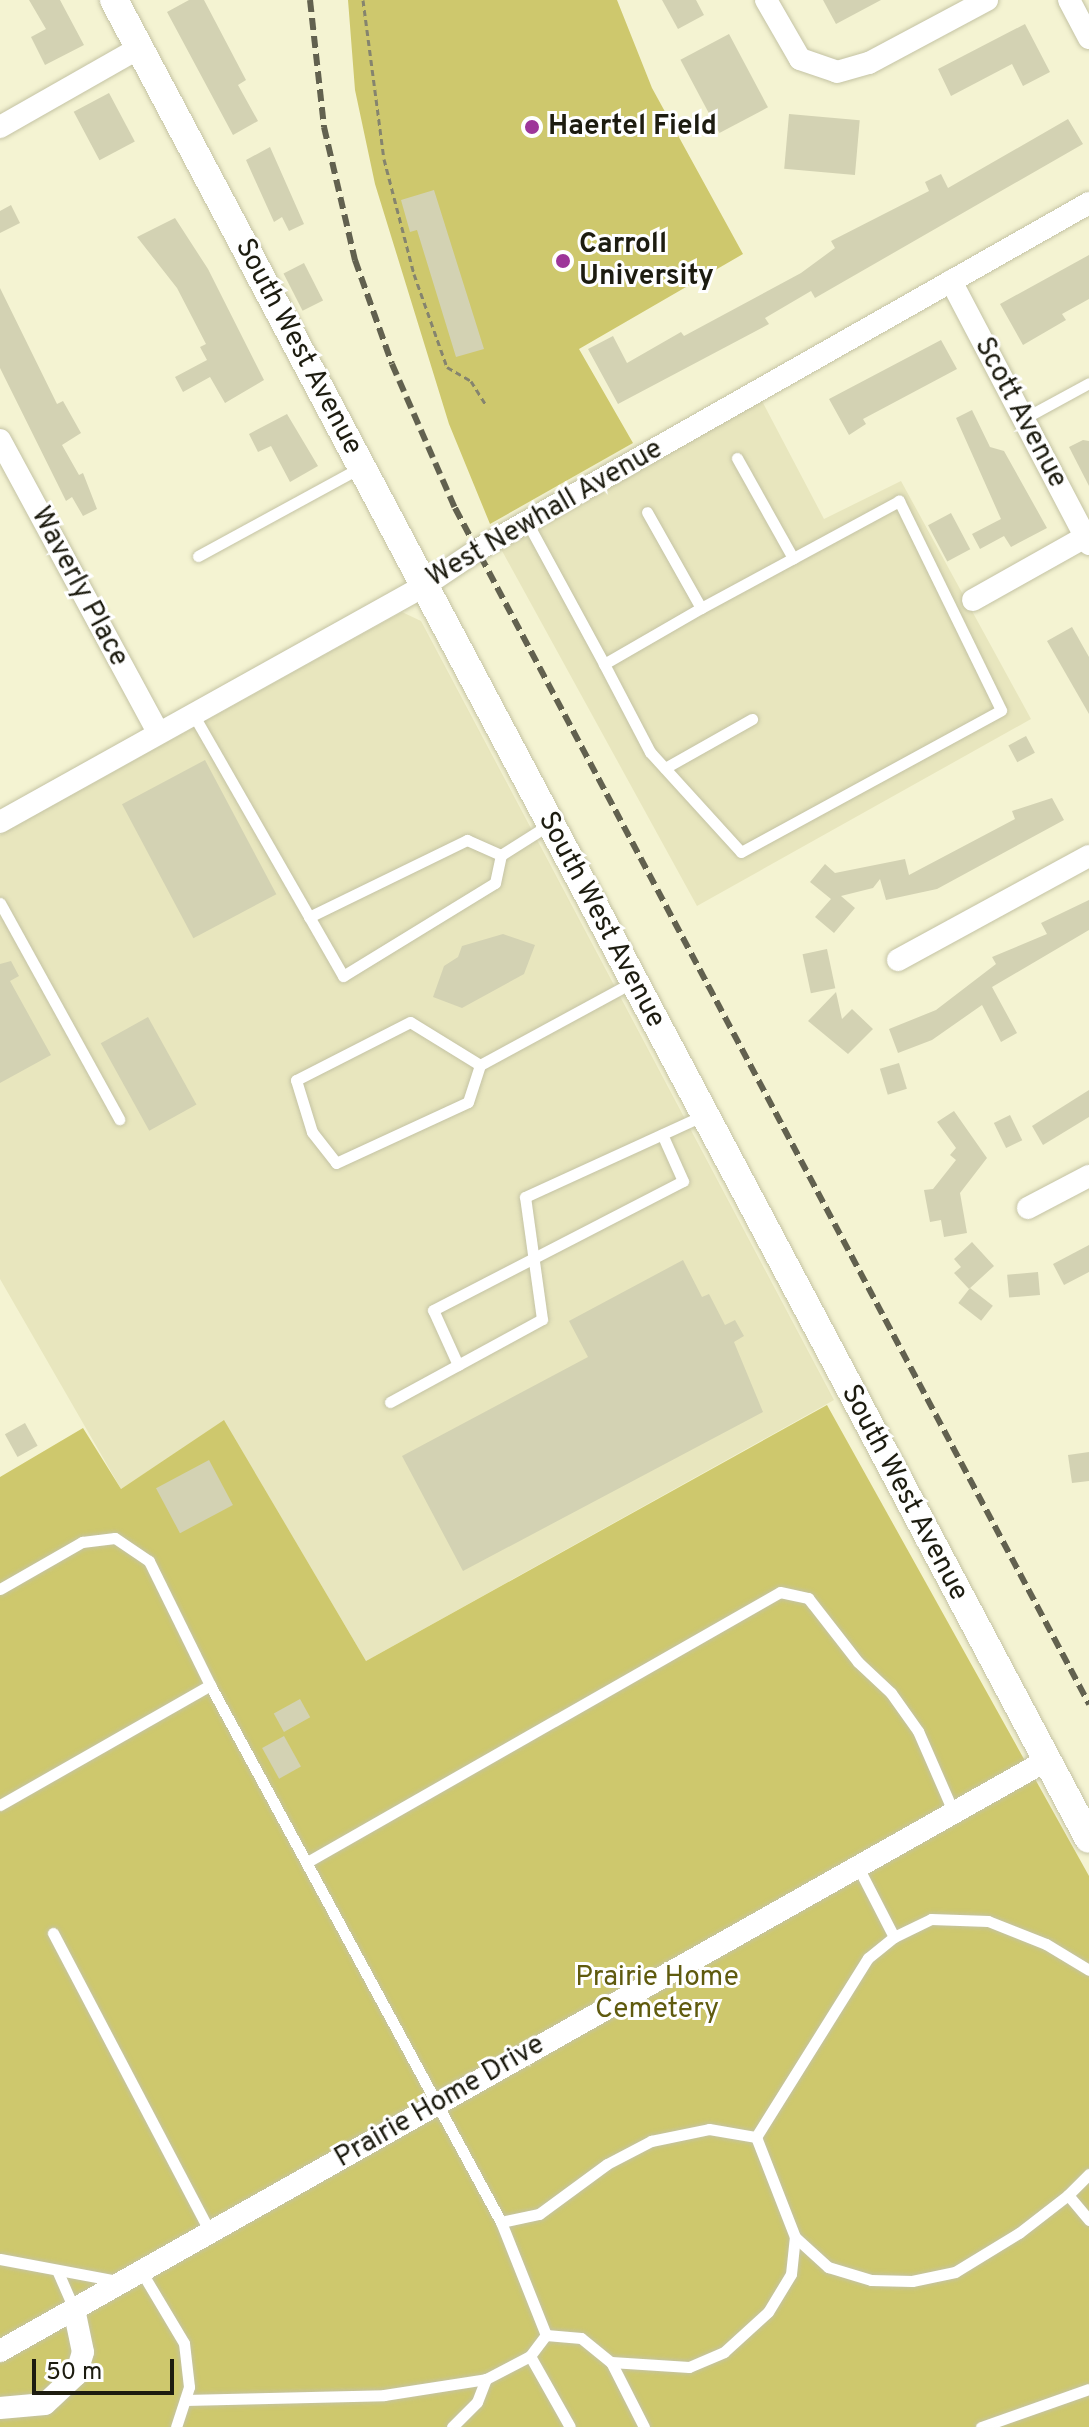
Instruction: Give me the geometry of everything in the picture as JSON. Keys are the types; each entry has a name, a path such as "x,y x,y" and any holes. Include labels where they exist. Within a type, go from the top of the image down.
{"street":[{"name":"South West Avenue","path":"114,0 1089,1839"},
{"path":"766,0 800,59 837,72 869,63 987,0"},
{"path":"1069,0 1089,38"},
{"path":"0,127 139,48"},
{"name":"West Newhall Avenue","path":"0,822 424,586 527,522 1089,203"},
{"name":"Scott Avenue","path":"951,281 1088,539"},
{"name":"Waverly Place","path":"0,440 158,732"},
{"path":"973,600 1088,539"},
{"path":"898,960 1089,856"},
{"path":"1028,1208 1089,1176"},
{"name":"Prairie Home Drive","path":"0,2351 1047,1760"},
{"path":"0,2408 45,2404 76,2375 83,2336 74,2309"}],"lane":[{"path":"1023,419 1089,383"},
{"path":"737,458 793,558"},
{"path":"198,556 361,467"},
{"path":"527,522 650,752 741,852 1001,710 899,501 604,664"},
{"path":"647,512 701,608"},
{"path":"193,713 343,976 495,883 501,855 550,824"},
{"path":"665,768 752,719"},
{"path":"309,917 467,840 501,855"},
{"path":"0,903 119,1119"},
{"path":"480,1065 410,1022 296,1080 312,1132 336,1163 468,1102 480,1065 633,981"},
{"path":"390,1402 542,1319 525,1197 705,1114"},
{"path":"458,1365 433,1310 533,1255 683,1181 662,1134"},
{"path":"0,1589 82,1542 115,1538 149,1561 210,1685 309,1861 501,2222 546,2335"},
{"path":"309,1861 780,1592 808,1598 858,1662 891,1693 918,1731 953,1811"},
{"path":"0,1805 210,1685"},
{"path":"857,1865 894,1937"},
{"path":"756,2137 868,1958 894,1937 931,1919 988,1921 1046,1944 1089,1970"},
{"path":"53,1933 210,2232"},
{"path":"501,2222 539,2214 607,2164 651,2141 709,2129 756,2137"},
{"path":"756,2137 795,2237 828,2267 871,2280 912,2281 955,2272 1019,2233 1068,2195 1089,2174"},
{"path":"1068,2195 1089,2220"},
{"path":"611,2362 689,2367 744,2338 791,2274 795,2237"},
{"path":"0,2259 57,2270 131,2276 184,2343 189,2387 176,2427"},
{"path":"57,2270 74,2309"},
{"path":"185,2400 384,2395 486,2379 530,2356 546,2335"},
{"path":"546,2335 581,2338 611,2362 644,2427"},
{"path":"530,2356 570,2427"},
{"path":"452,2427 477,2402 486,2379"},
{"path":"981,2427 1089,2389"}],"path":[{"path":"363,0 384,159 414,274 447,367 471,381 486,405"}],"shaded area":[{"path":"762,401 824,519 901,481 1031,719 697,906 501,549"},
{"path":"402,612 421,621 834,1400 366,1661 224,1421 121,1489 0,1279 0,835"}],"green space":[{"name":"Carroll University","path":"348,0 617,0 652,88 743,254 579,349 633,443 490,524 449,424 375,184 355,90"},
{"name":"Prairie Home Cemetery","path":"827,1405 1089,1876 1089,2427 0,2427 0,1477 83,1428 121,1489 224,1420 366,1661"}],"building":[{"path":"29,0 60,0 84,45 45,65 31,37 46,29"},
{"path":"189,0 204,0 246,80 238,85 258,121 233,135 167,12"},
{"path":"662,0 696,0 704,15 678,29"},
{"path":"823,0 881,0 836,24"},
{"path":"1025,24 1050,72 1023,86 1012,64 951,96 938,69"},
{"path":"729,34 768,107 719,133 680,60"},
{"path":"109,93 135,142 100,160 74,112"},
{"path":"789,114 860,120 855,175 784,169"},
{"path":"1068,119 1083,144 815,298 811,291 765,318 769,324 618,404 588,349 613,336 627,363 681,332 684,336 801,273 835,248 831,241 929,191 925,182 941,174 948,188"},
{"path":"270,147 304,224 289,231 282,217 274,222 246,160"},
{"path":"434,190 484,349 456,357 417,230 410,232 401,200"},
{"path":"11,205 20,223 0,233 0,211"},
{"path":"175,218 208,269 264,380 225,403 210,377 183,392 175,377 207,360 200,347 206,344 177,288 137,237"},
{"path":"1089,255 1089,299 1062,314 1066,320 1023,345 1000,304"},
{"path":"304,263 323,300 303,311 284,273"},
{"path":"0,288 57,404 63,401 81,433 62,445 79,475 83,473 97,509 83,516 72,497 66,501 0,368"},
{"path":"941,340 957,369 863,419 866,424 849,435 829,399"},
{"path":"972,410 990,447 1004,451 1047,528 1011,547 1004,536 980,549 972,534 1001,519 956,418"},
{"path":"287,414 318,466 290,482 271,446 258,452 249,434"},
{"path":"1083,440 1089,441 1089,486 1069,447"},
{"path":"951,513 970,549 947,561 928,525"},
{"path":"1072,627 1089,657 1089,714 1047,641"},
{"path":"1026,736 1035,753 1017,762 1008,745"},
{"path":"205,760 276,894 193,938 122,804"},
{"path":"1052,798 1064,820 937,889 886,900 880,879 873,888 841,896 855,908 834,933 815,917 831,899 810,882 825,864 835,873 905,859 909,875 1015,819 1012,811"},
{"path":"1089,900 1089,930 992,987 1017,1033 1001,1042 982,1005 932,1040 898,1053 889,1029 936,1010 996,964 992,957 1047,934 1041,923"},
{"path":"503,934 535,945 524,974 462,1008 433,997 444,966 458,957 462,946"},
{"path":"827,949 835,988 811,993 803,954"},
{"path":"11,961 19,976 10,981 51,1055 0,1083 0,964"},
{"path":"836,992 842,1019 852,1009 873,1029 848,1054 808,1021"},
{"path":"148,1017 196,1104 149,1131 101,1043"},
{"path":"899,1063 907,1089 888,1095 880,1069"},
{"path":"1089,1090 1089,1117 1043,1145 1032,1126"},
{"path":"954,1111 987,1158 960,1193 967,1233 944,1237 941,1220 930,1222 924,1190 933,1189 956,1160 950,1155 956,1148 937,1122"},
{"path":"1010,1115 1022,1140 1006,1148 994,1123"},
{"path":"972,1242 994,1266 969,1289 954,1273 961,1267 954,1259"},
{"path":"1089,1245 1089,1272 1064,1285 1053,1264"},
{"path":"683,1260 702,1297 709,1294 725,1325 735,1320 744,1336 734,1342 763,1412 463,1571 402,1456 588,1357 569,1321"},
{"path":"1038,1272 1040,1295 1009,1298 1007,1275"},
{"path":"970,1288 993,1306 981,1321 958,1303"},
{"path":"25,1423 38,1446 17,1457 5,1434"},
{"path":"1089,1452 1089,1481 1072,1483 1068,1455"},
{"path":"209,1460 233,1505 180,1533 156,1488"},
{"path":"300,1699 310,1717 284,1732 274,1714"},
{"path":"284,1736 301,1767 279,1779 262,1748"}],"railway":[{"path":"310,0 324,127 355,260 392,364 455,508 1089,1704"}],"place":[{"name":"Haertel Field","path":"532,127"},
{"name":"Carroll University","path":"563,261"}]}
